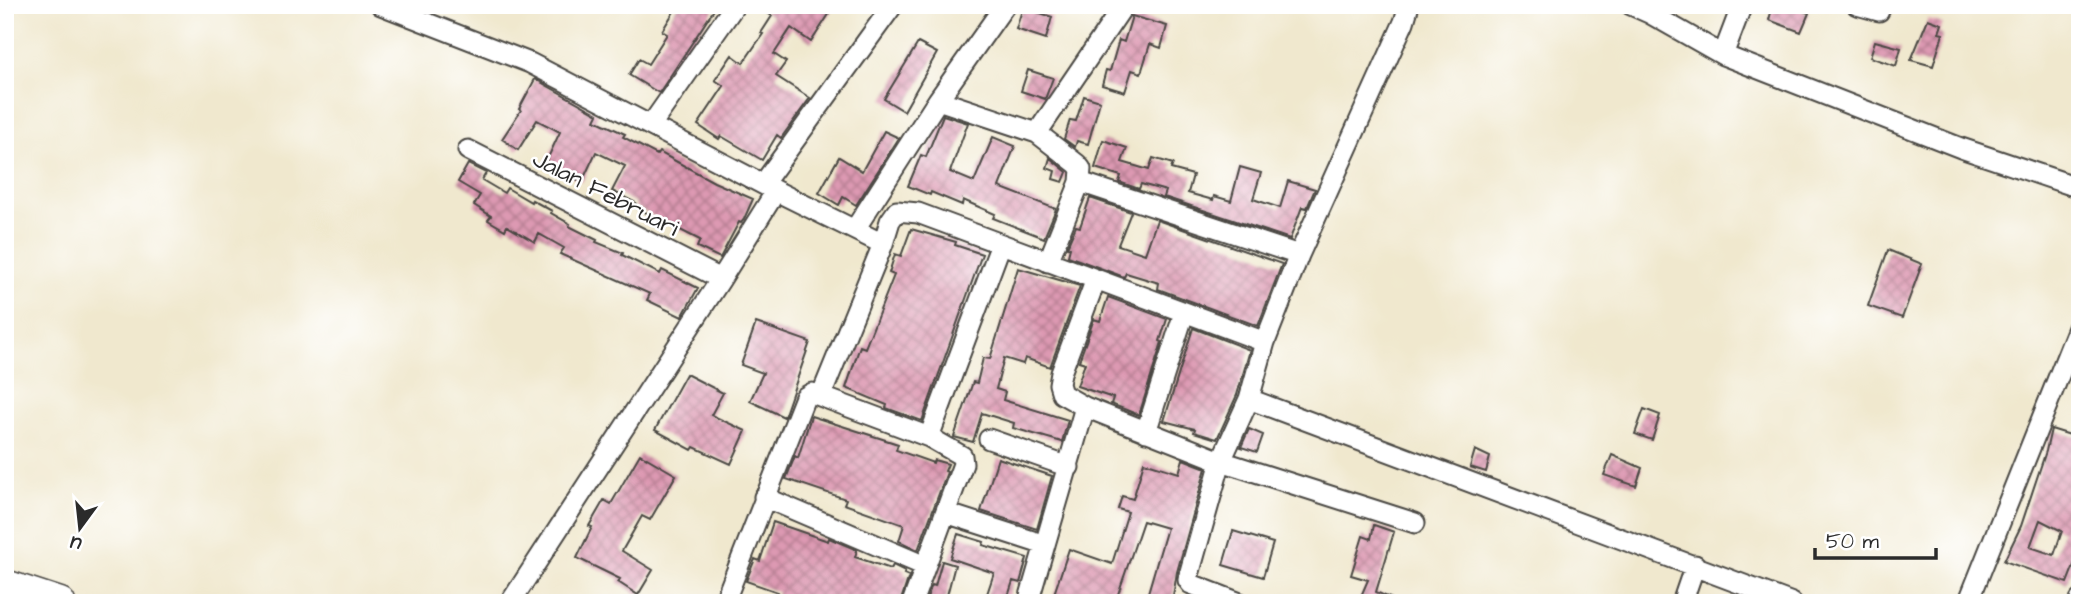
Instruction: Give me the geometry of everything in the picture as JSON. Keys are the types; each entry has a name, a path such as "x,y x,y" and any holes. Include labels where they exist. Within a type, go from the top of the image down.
{"main road":[{"path":"5,585 60,603"}],"street":[{"path":"381,5 530,63 769,188 883,244"},
{"path":"652,125 735,5"},
{"path":"510,603 721,279 769,188 893,5"},
{"path":"855,229 937,100 1005,5"},
{"path":"1037,133 1124,5"},
{"path":"1240,603 1188,580 1221,461 1249,399 1265,342 1299,255 1404,22 1409,5"},
{"path":"1631,5 1723,55 1961,148 2080,188"},
{"path":"1723,55 1742,5"},
{"path":"1857,5 1879,11"},
{"path":"937,100 1037,133 1081,169 1080,183 1048,262"},
{"name":"Jalan Februari","path":"468,150 721,279"},
{"path":"1080,183 1299,255"},
{"path":"821,396 883,244 890,220 897,211 918,213 1265,342"},
{"path":"929,437 1001,244"},
{"path":"1096,279 1061,373 1059,384 1062,394 1085,407 1221,461 1415,523"},
{"path":"1146,432 1184,313"},
{"path":"1968,603 2080,323"},
{"path":"725,602 806,394 821,396 929,437 959,452 964,459 912,603"},
{"path":"1249,399 1792,603"},
{"path":"1028,603 1085,407"},
{"path":"989,439 1069,467"},
{"path":"764,497 925,566"},
{"path":"952,514 1045,545"},
{"path":"1682,603 1695,565"}],"building":[{"path":"678,5 717,5 659,93 629,75 639,59 648,64 667,34 662,31"},
{"path":"755,5 835,5 811,42 791,28 774,54 786,62 776,76 810,98 781,138 777,135 762,160 721,136 719,139 698,125 724,86 715,80 732,55 743,63 772,16"},
{"path":"1773,5 1787,5 1809,13 1801,32 1769,20"},
{"path":"1023,7 1052,17 1046,39 1016,29"},
{"path":"1132,16 1167,26 1161,48 1150,44 1141,73 1132,70 1125,92 1102,85 1106,70 1110,71 1119,40 1124,42"},
{"path":"1928,19 1942,24 1939,33 1943,34 1933,66 1911,60"},
{"path":"1875,41 1901,48 1896,66 1870,57"},
{"path":"918,43 937,53 904,111 884,99"},
{"path":"1028,70 1053,78 1045,99 1021,91"},
{"path":"535,79 598,114 595,120 625,134 623,137 753,199 720,258 697,247 700,240 635,207 636,203 612,191 625,166 596,152 582,182 545,164 560,132 537,120 518,150 502,139 521,110 519,109"},
{"path":"1084,96 1100,101 1088,144 1077,141 1075,147 1064,139 1070,120 1076,121"},
{"path":"943,115 968,123 950,172 974,182 993,137 1015,146 999,187 1056,209 1044,238 993,218 995,214 963,200 962,205 908,186 921,155 926,157"},
{"path":"884,131 899,138 856,205 843,197 839,205 819,193 839,157 862,171"},
{"path":"1103,140 1127,148 1122,162 1149,170 1153,158 1173,164 1171,169 1193,175 1188,193 1213,200 1214,196 1231,201 1240,167 1261,173 1253,199 1280,208 1288,181 1315,189 1307,208 1302,207 1290,239 1164,197 1166,191 1141,184 1139,189 1119,182 1121,176 1095,168"},
{"path":"1050,158 1067,172 1063,182 1053,179 1055,171 1047,168"},
{"path":"468,164 486,173 482,180 504,193 507,188 531,202 532,200 552,211 551,213 570,224 569,226 597,240 596,242 623,253 622,255 660,274 662,270 698,288 682,317 647,300 650,294 560,254 564,248 539,234 535,242 507,226 505,230 488,220 491,216 474,205 480,195 458,182"},
{"path":"1090,198 1131,212 1118,245 1145,254 1157,220 1282,264 1258,326 1158,289 1159,283 1126,273 1124,277 1068,256 1070,248 1067,247 1076,226 1080,227"},
{"path":"911,229 956,242 955,245 982,254 922,421 886,408 887,405 846,388 860,346 865,348 894,275 889,273 895,254 901,256"},
{"path":"1888,250 1922,264 1902,318 1868,306"},
{"path":"1018,268 1080,286 1050,367 1025,358 1023,364 1004,358 996,389 1005,392 1003,400 1068,420 1062,442 1013,428 1014,423 982,413 973,442 954,437 973,382 977,383 983,358 990,359"},
{"path":"1108,297 1167,319 1139,415 1111,404 1113,398 1077,386 1085,363 1079,361 1094,319 1100,321"},
{"path":"756,323 810,342 784,417 750,401 763,373 741,365"},
{"path":"1193,328 1250,350 1237,395 1217,439 1194,432 1195,429 1164,421"},
{"path":"686,374 723,393 711,415 746,431 731,464 694,447 692,450 655,430"},
{"path":"1644,409 1660,415 1652,440 1635,434"},
{"path":"811,416 898,444 896,450 933,463 934,460 948,464 918,550 899,541 904,525 844,504 846,499 786,479 795,456 798,458"},
{"path":"1249,429 1263,435 1257,452 1241,447"},
{"path":"2051,429 2080,438 2080,550 2067,583 2004,561 2021,526","holes":["2040,520 2062,531 2054,555 2030,547"]},
{"path":"1475,450 1490,457 1486,472 1470,467"},
{"path":"640,454 676,475 650,520 642,516 622,551 653,570 638,595 618,582 620,579 577,558 592,527 589,526 604,500 611,504"},
{"path":"1612,455 1642,468 1636,486 1604,475"},
{"path":"998,458 1052,476 1037,529 981,511"},
{"path":"1183,459 1206,468 1177,572 1172,603 1145,603 1167,528 1143,521 1115,603 1054,603 1053,597 1069,549 1112,564 1128,512 1118,509 1122,496 1133,499 1144,462 1179,473"},
{"path":"773,522 828,541 829,538 857,550 855,557 891,569 893,565 905,571 904,574 909,576 900,603 774,603 778,592 746,581 755,559 760,561"},
{"path":"1374,525 1394,532 1376,592 1401,603 1358,603 1368,580 1351,575 1363,536 1371,539"},
{"path":"1233,531 1273,543 1263,577 1223,565"},
{"path":"958,534 984,542 983,545 1027,558 1020,583 1013,581 1006,603 984,603 994,573 950,558"},
{"path":"942,561 955,565 945,603 925,603 932,585 935,586"}]}
